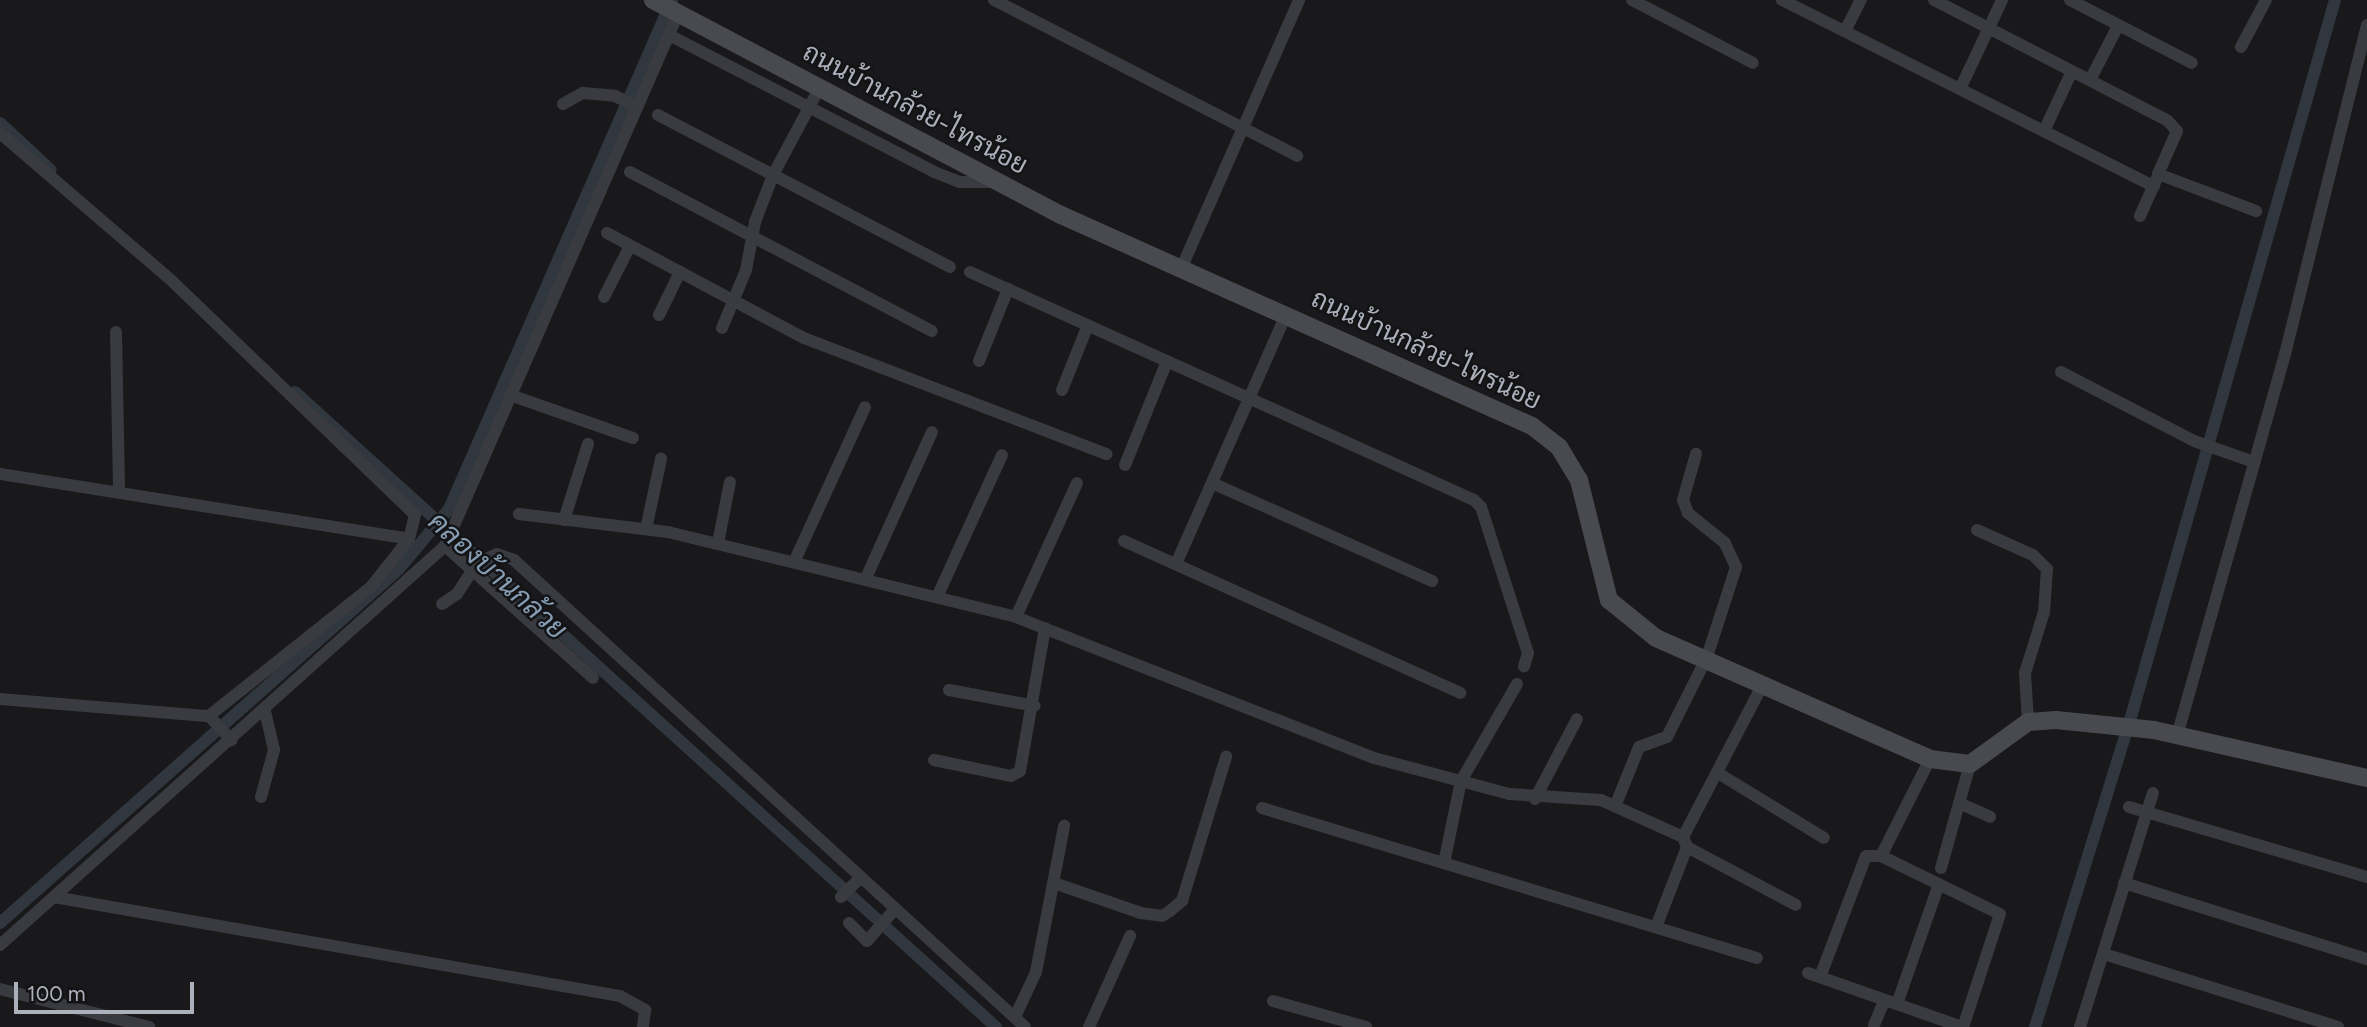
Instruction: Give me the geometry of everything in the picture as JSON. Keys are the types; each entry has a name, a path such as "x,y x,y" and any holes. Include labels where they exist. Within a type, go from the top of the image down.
{"street":[{"path":"994,0 1240,131 1297,156"},
{"path":"1181,269 1299,0"},
{"path":"1632,0 1752,63"},
{"path":"1783,0 2044,131 2156,180 2256,211"},
{"path":"1845,31 1861,0"},
{"path":"1934,0 2175,127 2140,216"},
{"path":"1960,89 2002,0"},
{"path":"2070,0 2192,64"},
{"path":"2241,47 2266,0"},
{"path":"0,945 229,738 265,712 447,543 513,396 636,106 669,36 667,8"},
{"name":"ถนนบ้านกล้วย-ไทรน้อย","path":"667,8 997,182 1181,269 1490,404 1547,436 1579,480 1609,600 1639,630 1707,657 1762,686 1930,759 1970,764"},
{"path":"2177,736 2254,462 2367,25"},
{"path":"2090,80 2119,26"},
{"path":"669,36 960,183 997,182"},
{"path":"2044,131 2072,71"},
{"path":"722,328 734,300 773,175 820,87"},
{"path":"563,104 583,93 615,96 636,106"},
{"path":"658,115 950,267"},
{"path":"0,133 172,281 415,515 409,539 370,587 212,719"},
{"path":"630,172 932,331"},
{"path":"607,233 804,338 1106,454"},
{"path":"604,297 630,246"},
{"path":"659,315 680,272"},
{"path":"970,272 1478,503 1528,653 1524,666"},
{"path":"979,361 1008,289"},
{"path":"1176,564 1286,315"},
{"path":"1062,390 1088,326"},
{"path":"116,332 119,492"},
{"path":"1125,466 1167,361"},
{"path":"2061,372 2194,441 2254,462"},
{"path":"513,396 633,438"},
{"path":"795,560 865,407"},
{"path":"866,578 932,432"},
{"path":"564,520 587,444"},
{"path":"1616,804 1639,747 1665,740 1707,657 1736,567 1725,543 1688,513 1683,500 1696,454"},
{"path":"937,597 1002,455"},
{"path":"646,529 661,459"},
{"path":"0,474 409,539"},
{"path":"718,543 730,482"},
{"path":"1016,617 1077,483"},
{"path":"1212,483 1432,581"},
{"path":"519,514 646,529 718,543 1016,617 1374,758 1535,799 1616,804 1796,905"},
{"path":"1977,530 2033,555 2048,569 2050,586 2025,673 2028,722"},
{"path":"1124,541 1460,693"},
{"path":"447,543 593,678"},
{"path":"442,604 457,594 475,567 497,554 514,560 893,911 1026,1027"},
{"path":"934,760 1016,775 1035,706 1045,628"},
{"path":"1444,863 1461,781 1517,684"},
{"path":"1656,928 1685,842 1762,686"},
{"path":"949,690 1035,706"},
{"path":"0,699 212,719 229,738"},
{"path":"261,797 274,750 265,712"},
{"path":"1535,799 1577,719"},
{"path":"1941,869 1970,764 2028,722 2109,724 2154,730 2367,778"},
{"path":"1054,883 1141,913 1162,916 1170,911 1182,901 1226,757"},
{"path":"1881,856 1930,759"},
{"path":"1718,773 1824,838"},
{"path":"2080,1027 2153,793"},
{"path":"1959,803 1990,817"},
{"path":"2129,807 2147,810 2367,877"},
{"path":"1262,808 1757,958"},
{"path":"1015,1017 1036,972 1065,826"},
{"path":"1866,856 1881,856 2002,917 1963,1027 1814,975 1866,856"},
{"path":"843,895 859,879"},
{"path":"2124,883 2367,959"},
{"path":"1874,1025 1891,1003 1939,884"},
{"path":"54,897 620,996 645,1010 643,1027"},
{"path":"849,923 863,940 877,932 893,911"},
{"path":"1089,1027 1130,936"},
{"path":"2104,954 2338,1027"},
{"path":"0,989 149,1027"},
{"path":"1273,1001 1367,1027"}],"waterway":[{"path":"0,923 399,569 449,509 672,0"},
{"path":"2035,1027 2131,717 2335,0"},
{"name":"คลองบ้านกล้วย","path":"0,123 51,170"},
{"name":"คลองบ้านกล้วย","path":"295,392 996,1027"}]}
